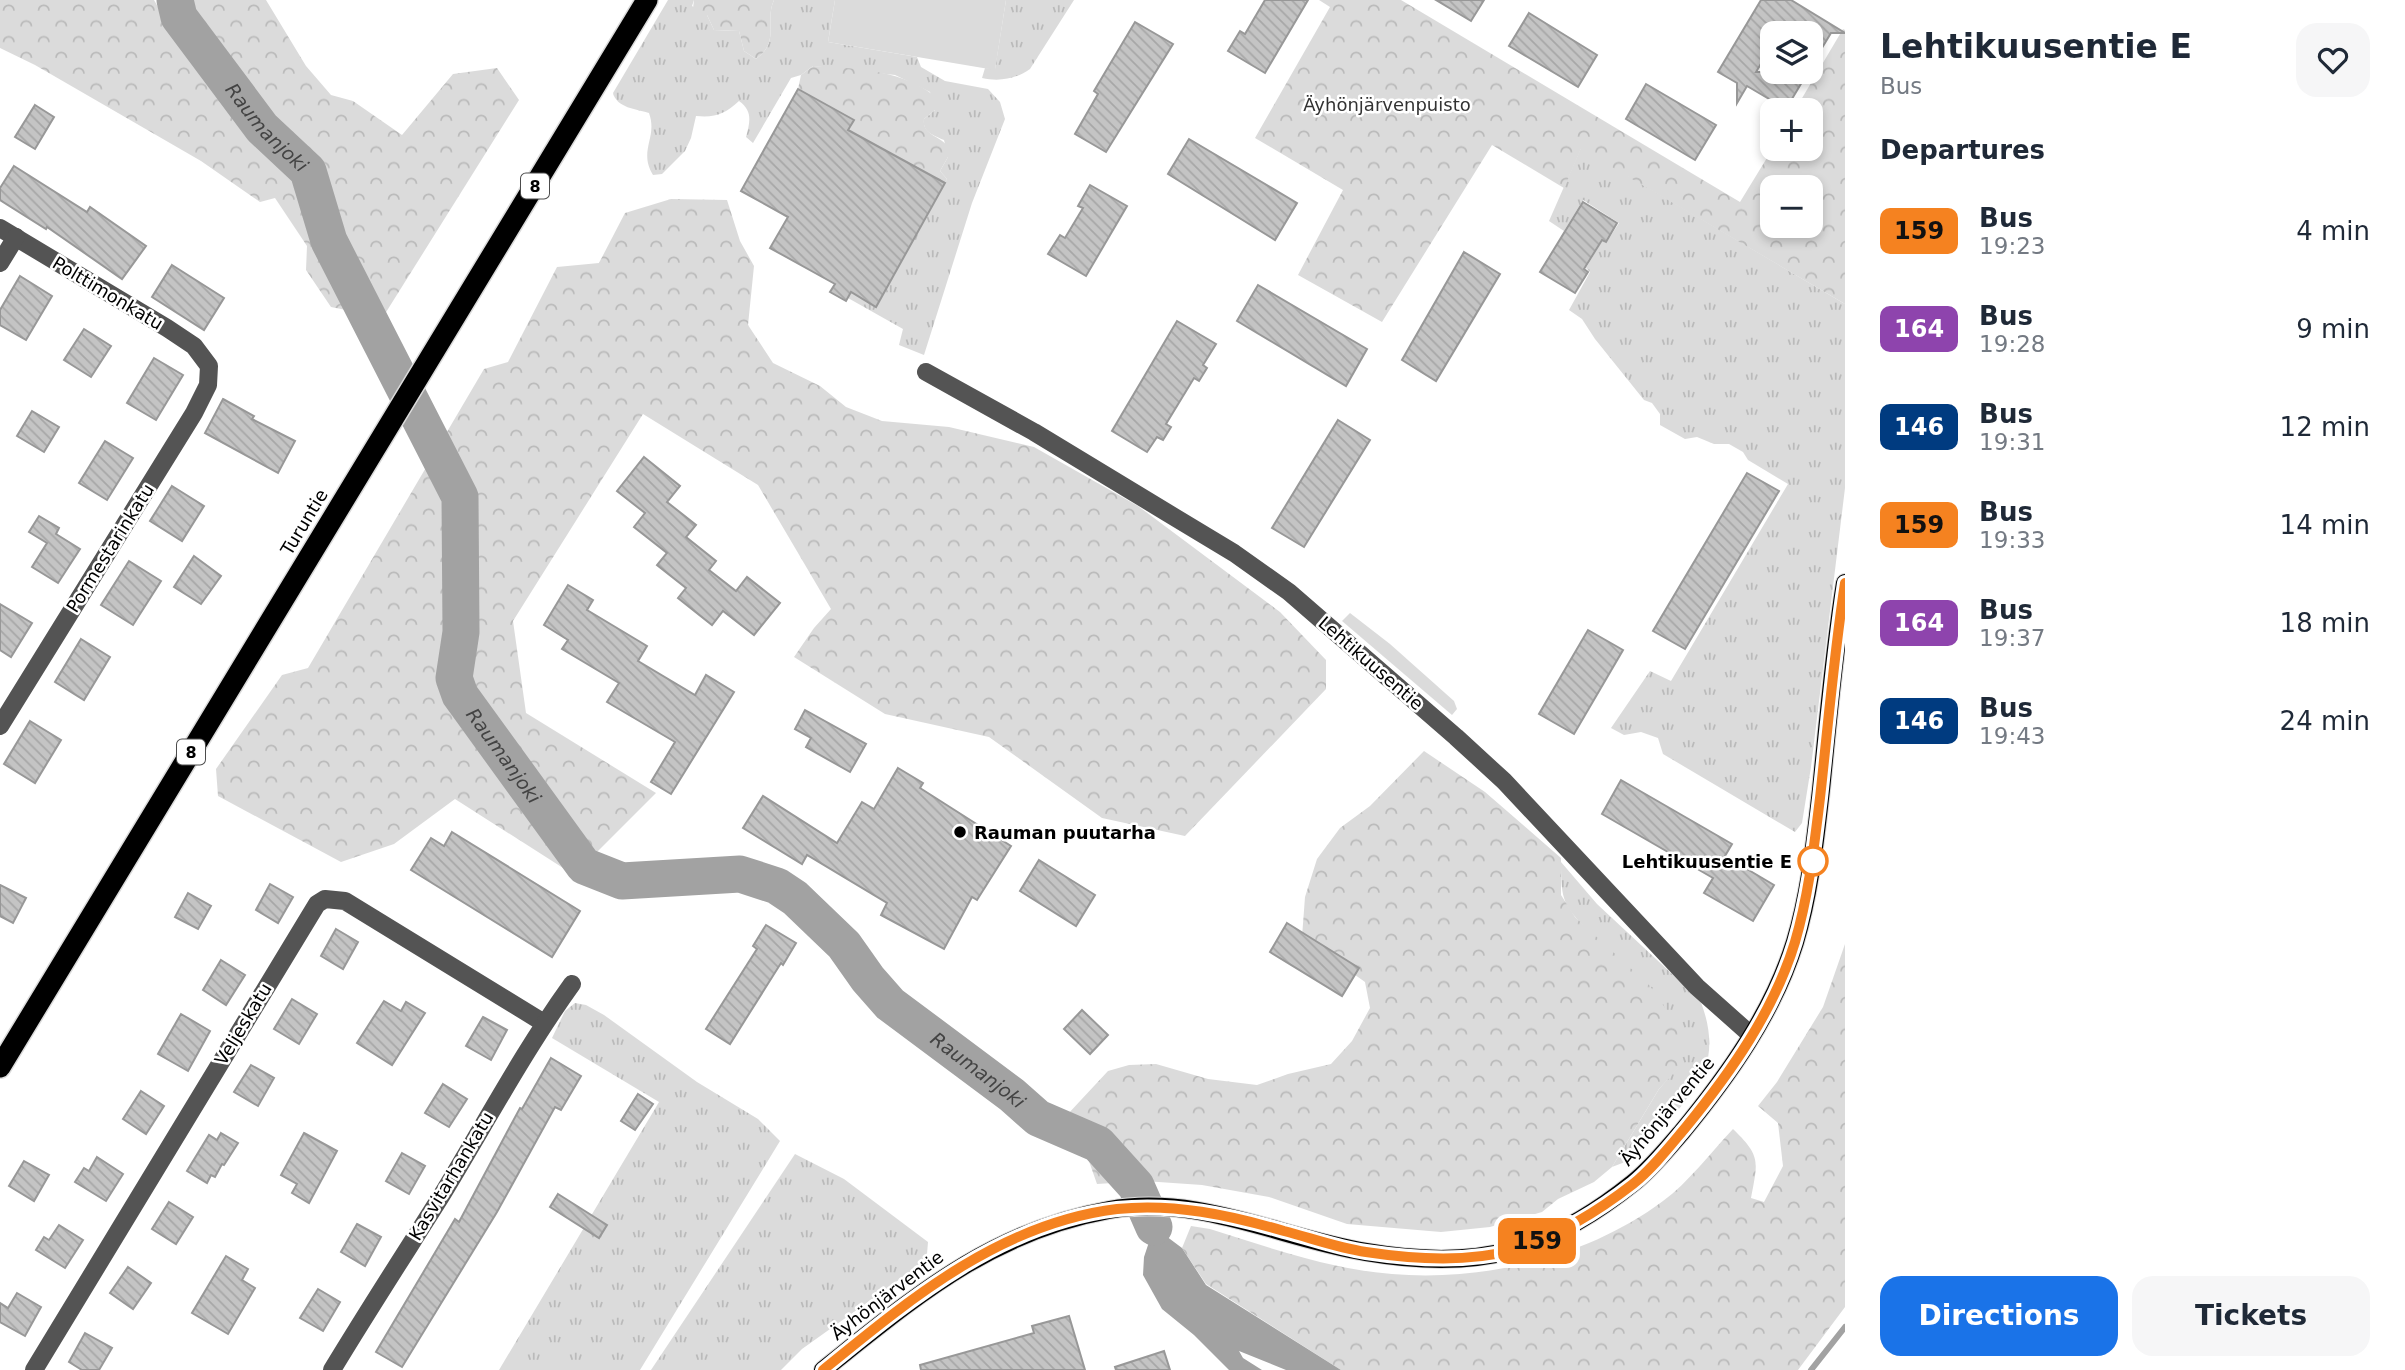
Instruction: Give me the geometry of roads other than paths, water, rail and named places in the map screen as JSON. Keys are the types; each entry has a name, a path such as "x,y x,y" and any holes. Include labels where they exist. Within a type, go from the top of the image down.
{"highway":[{"name":"Turuntie","path":"0,1068 647,0"}],"main road":[{"name":"Äyhönjärventie","path":"823,1370 887,1318 956,1268 1001,1244 1050,1224 1111,1210 1137,1207 1171,1208 1225,1216 1363,1252 1408,1258 1463,1257 1509,1251 1556,1234 1636,1182 1708,1100 1763,1016 1794,944 1811,880 1845,583"}],"street":[{"path":"0,263 8,232"},
{"name":"Polttimonkatu","path":"8,232 194,346 209,366"},
{"name":"Pormestarinkatu","path":"0,726 194,413 208,384 209,366"},
{"name":"Lehtikuusentie","path":"926,372 1034,432 1234,553 1289,592 1504,782 1689,978 1751,1035"},
{"name":"Veljeskatu","path":"34,1370 317,904 325,899 345,901 544,1023"},
{"name":"Kasvitarhankatu","path":"332,1370 440,1198 544,1023 572,984"}],"waterway":[{"name":"Raumanjoki","path":"175,0 179,17 262,128 308,171 329,241 460,497 461,632 454,678 460,695 584,866 622,881 740,874 777,886 795,898 844,945 890,1004 1012,1095 1038,1118 1098,1144 1136,1186 1154,1227"},
{"path":"1811,1370 1845,1327"}],"place":[{"name":"Rauman puutarha","path":"960,832"},
{"name":"Lehtikuusentie E","path":"1813,861"}],"park label":[{"name":"Äyhönjärvenpuisto","path":"1387,104"}]}
